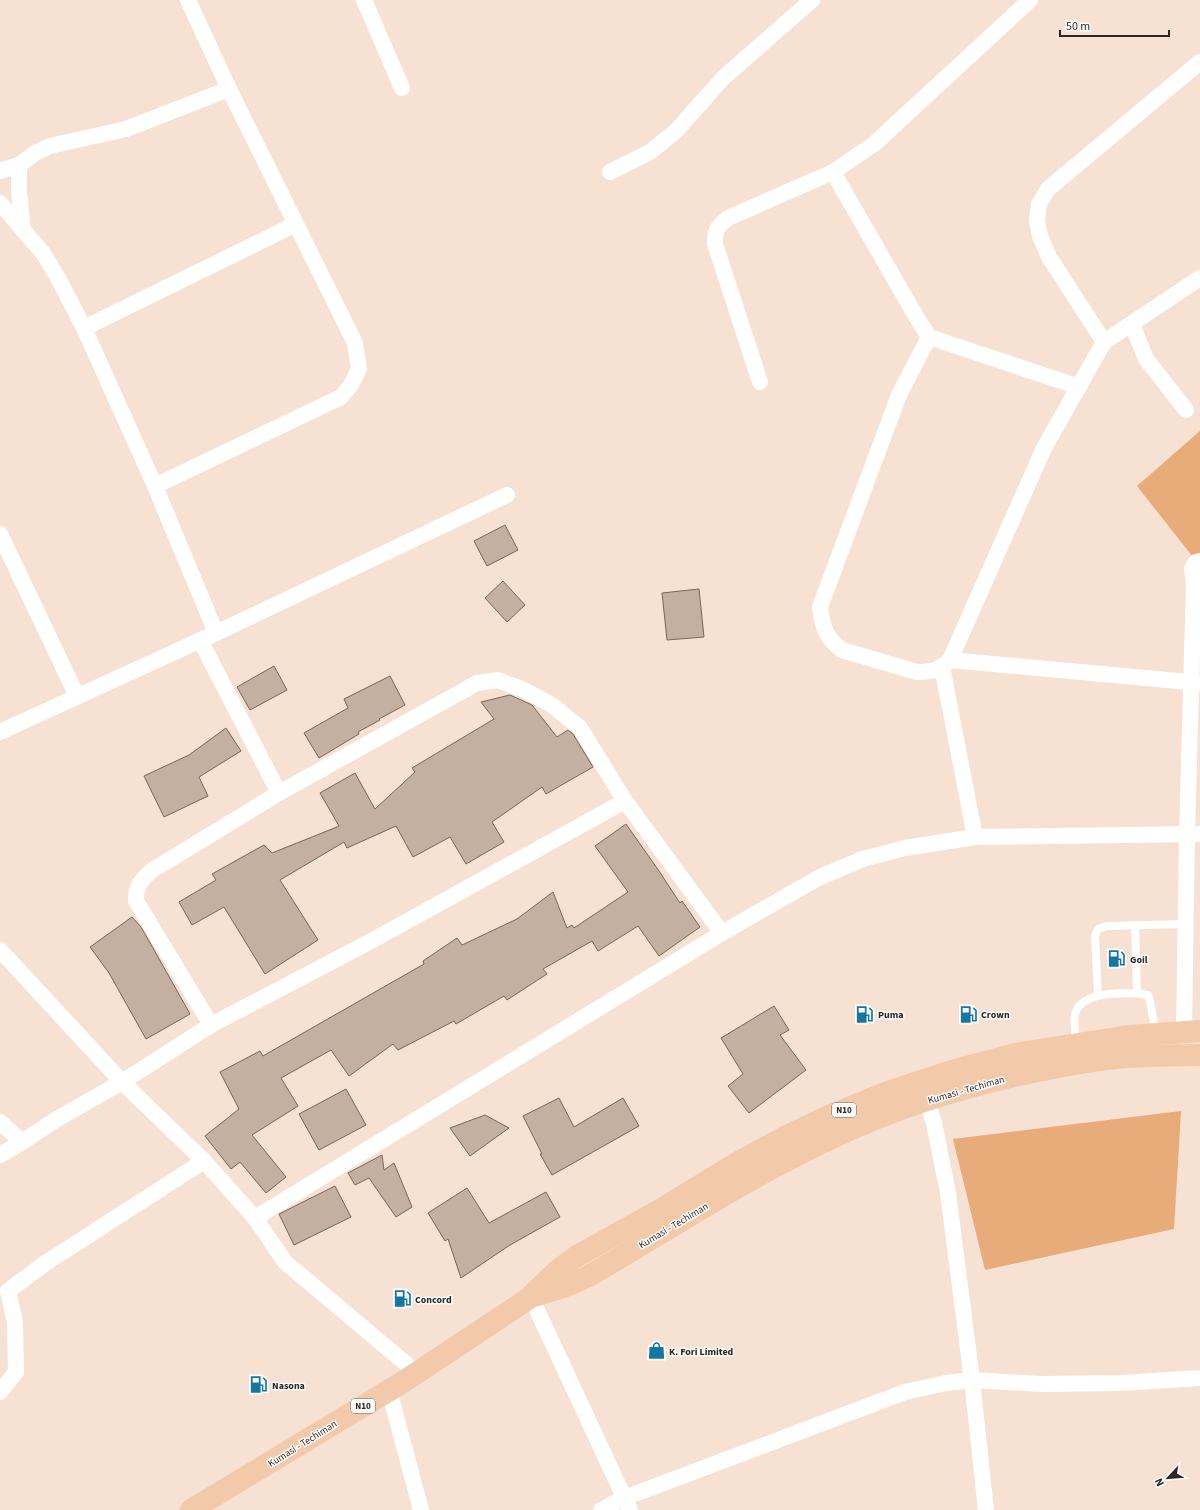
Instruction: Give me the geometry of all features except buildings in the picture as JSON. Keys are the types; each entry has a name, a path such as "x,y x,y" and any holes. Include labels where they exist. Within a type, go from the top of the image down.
{"highway":[{"name":"N10","path":"531,1297 558,1270 577,1256 664,1207 737,1163 791,1134 829,1116 888,1092 952,1070 1020,1053 1076,1043 1129,1036 1192,1031"},
{"name":"Kumasi - Techiman","path":"191,1510 417,1373 531,1297 566,1286 588,1277 774,1166 836,1136 885,1114 958,1090 1006,1077 1065,1065 1126,1057 1200,1055"}],"street":[{"path":"155,486 341,398 351,385 359,369 355,343 229,89 188,0"},
{"path":"364,0 402,88"},
{"path":"610,172 650,152 676,131 723,78 812,0"},
{"path":"760,382 715,244 715,232 719,225 728,218 833,172 874,144 1030,0"},
{"path":"1104,342 1049,257 1040,236 1037,220 1039,204 1048,189 1200,62"},
{"path":"0,171 19,164 35,153 50,146 126,129 229,89"},
{"path":"19,164 19,191 23,230"},
{"path":"833,172 929,337 1079,387"},
{"path":"0,203 42,253 84,328 155,486 216,633"},
{"path":"84,328 296,224"},
{"path":"975,837 946,663 1044,448 1104,342 1200,278"},
{"path":"1132,324 1146,359 1186,410"},
{"path":"929,337 899,396 820,607 821,619 826,633 832,642 842,650 917,672 929,672 946,663 1196,682"},
{"path":"0,732 216,633 507,495"},
{"path":"0,534 5,560 77,696"},
{"path":"1192,1031 1185,924 1194,834 1196,682 1194,583 1192,569 1196,562 1200,561"},
{"path":"200,640 279,793"},
{"path":"211,1025 136,901 136,890 141,881 151,871 279,793 477,683 498,680 524,690 552,704 580,728 625,801 722,933"},
{"path":"0,1155 57,1119 122,1082 211,1025 373,940 625,801"},
{"path":"255,1218 722,933 820,877 863,859 905,848 975,837 1194,834"},
{"path":"0,950 122,1082 204,1161 255,1218 285,1262 417,1373"},
{"path":"928,1100 948,1193 972,1380 986,1510"},
{"path":"0,1122 22,1142"},
{"path":"0,1392 16,1372 15,1322 3,1289 204,1161"},
{"path":"531,1297 627,1504"},
{"path":"601,1510 627,1504 905,1392 946,1383 972,1380 1041,1384 1121,1383 1200,1378"},
{"path":"388,1390 421,1510"}],"lane":[{"path":"1098,996 1095,932 1102,927 1107,926 1185,924"},
{"path":"1135,925 1137,993"},
{"path":"1076,1043 1075,1012 1084,1002 1098,996 1137,993 1145,994 1149,997 1156,1034"}],"shaded area":[{"path":"1200,431 1200,566 1137,486"},
{"path":"1181,1111 1174,1229 985,1270 953,1139"}],"place":[{"name":"Goil","path":"1117,959"},
{"name":"Puma","path":"865,1014"},
{"name":"Crown","path":"968,1014"},
{"name":"Concord","path":"402,1299"},
{"name":"K. Fori Limited","path":"656,1351"},
{"name":"Nasona","path":"259,1385"}]}
